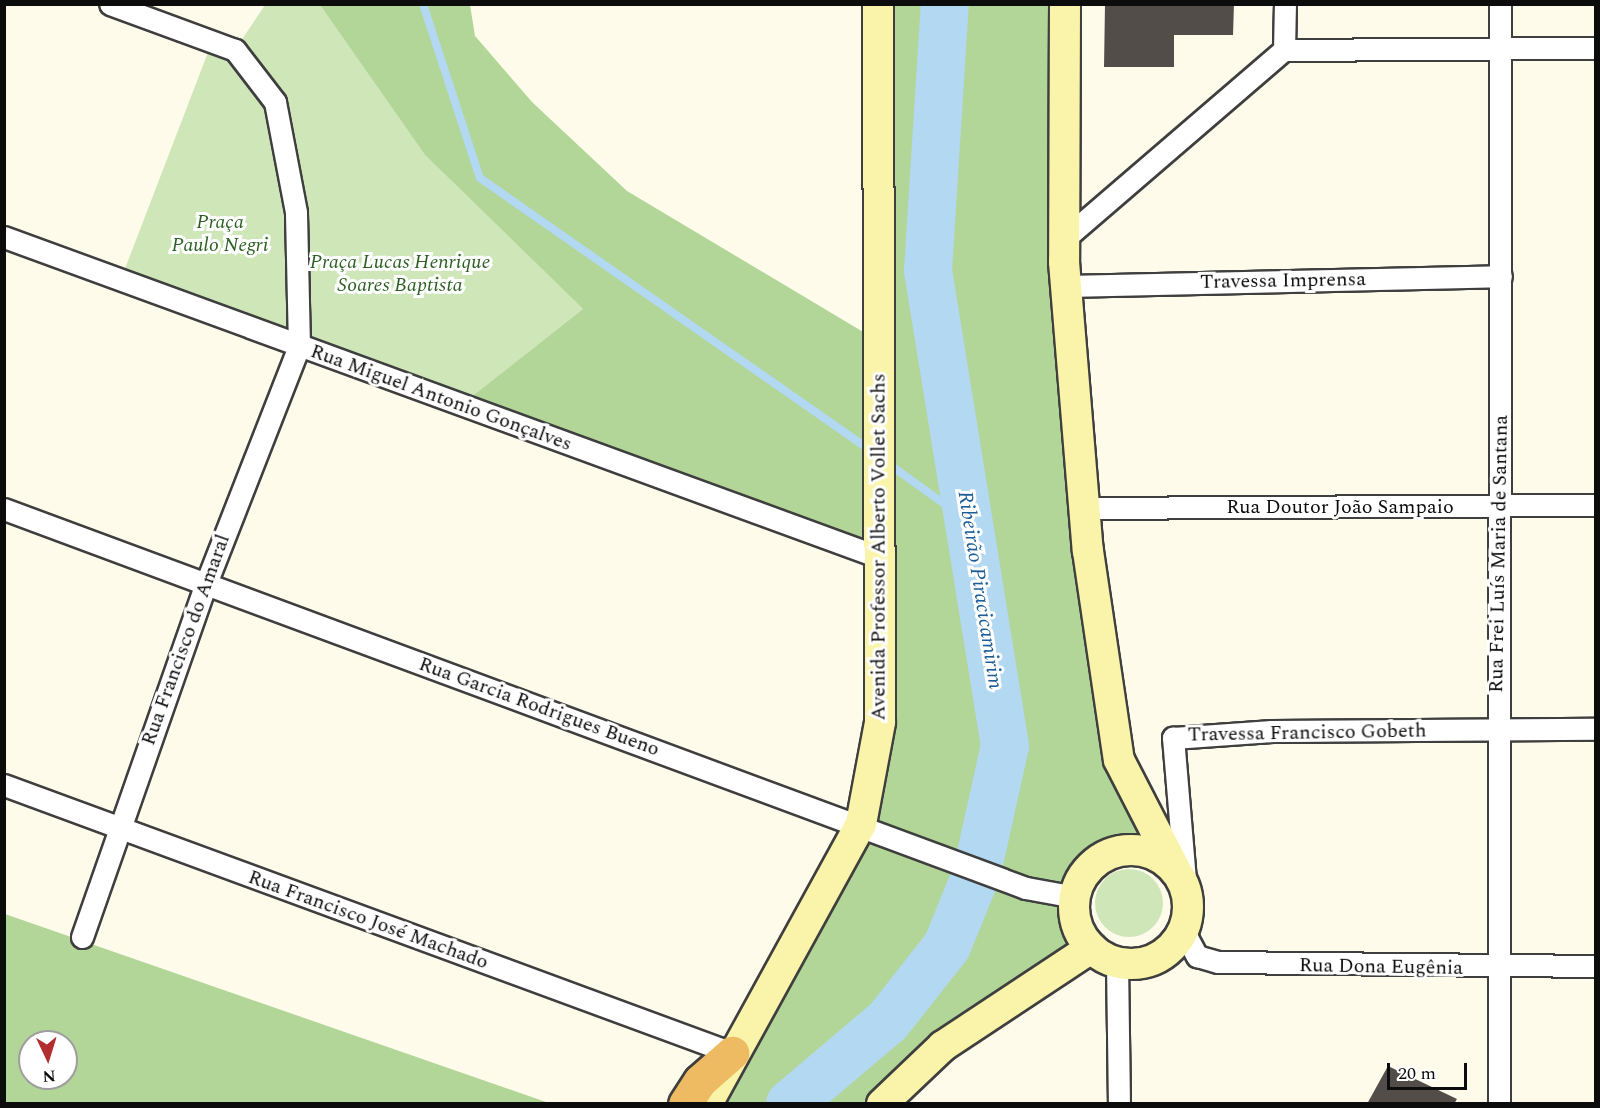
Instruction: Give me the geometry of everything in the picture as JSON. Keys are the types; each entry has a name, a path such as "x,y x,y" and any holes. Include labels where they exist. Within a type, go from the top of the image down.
{"highway":[{"path":"685,1104 700,1081 732,1053"}],"main road":[{"name":"Avenida Professor Alberto Vollet Sachs","path":"707,1104 732,1053 861,824 880,722 878,502 881,402 878,4"},
{"path":"1065,4 1064,238 1085,508 1119,760 1181,882 1183,930 1163,954 1148,961 1104,955 1080,933 1075,897 1092,864 1117,852 1145,851 1181,882"},
{"path":"882,1104 943,1046 1104,955"}],"street":[{"path":"110,4 235,50 275,102 296,212 299,346"},
{"path":"1284,50 1285,4"},
{"name":"Rua Frei Luís Maria de Santana","path":"1499,1104 1496,969 1496,730 1502,506 1500,4"},
{"path":"1064,238 1284,50 1596,48"},
{"name":"Rua Miguel Antonio Gonçalves","path":"4,237 879,556"},
{"name":"Travessa Imprensa","path":"1066,286 1501,276"},
{"name":"Rua Francisco do Amaral","path":"82,937 118,828 205,586 299,346"},
{"name":"Rua Doutor João Sampaio","path":"1085,508 1596,505"},
{"name":"Rua Garcia Rodrigues Bueno","path":"4,509 205,586 861,824 1026,888 1075,897"},
{"name":"Travessa Francisco Gobeth","path":"1181,882 1173,738 1272,731 1596,729"},
{"name":"Rua Francisco José Machado","path":"4,785 732,1053"},
{"name":"Rua Dona Eugênia","path":"1183,930 1197,956 1218,962 1496,969 1596,966"},
{"path":"1104,955 1119,1104"}],"green space":[{"name":"Praça Lucas Henrique Soares Baptista","path":"265,5 320,5 425,155 583,309 461,405 121,279 212,42 235,50"},
{"path":"320,5 470,5 475,36 532,102 627,191 880,342 878,5 1070,5 1064,239 1119,760 1176,871 1145,851 1093,864 1075,897 1091,948 885,1103 707,1103 861,824 879,557 461,405 583,309 425,155"},
{"path":"1129,869 1142,872 1153,879 1160,890 1163,903 1160,916 1153,927 1142,934 1129,937 1116,934 1105,927 1098,916 1095,903 1098,890 1105,879 1116,872"},
{"path":"5,914 549,1103 5,1103"}],"building":[{"path":"1105,4 1234,4 1233,35 1174,35 1174,67 1104,67"},
{"path":"1388,1066 1457,1099 1454,1104 1367,1104"}],"waterway":[{"path":"423,4 480,178 874,453"},
{"name":"Ribeirão Piracicamirim","path":"790,1104 888,1021 947,946 977,872 1005,746 928,271 945,4"},
{"path":"886,462 968,521"}],"park label":[{"name":"Praça Paulo Negri","path":"220,234"}]}
